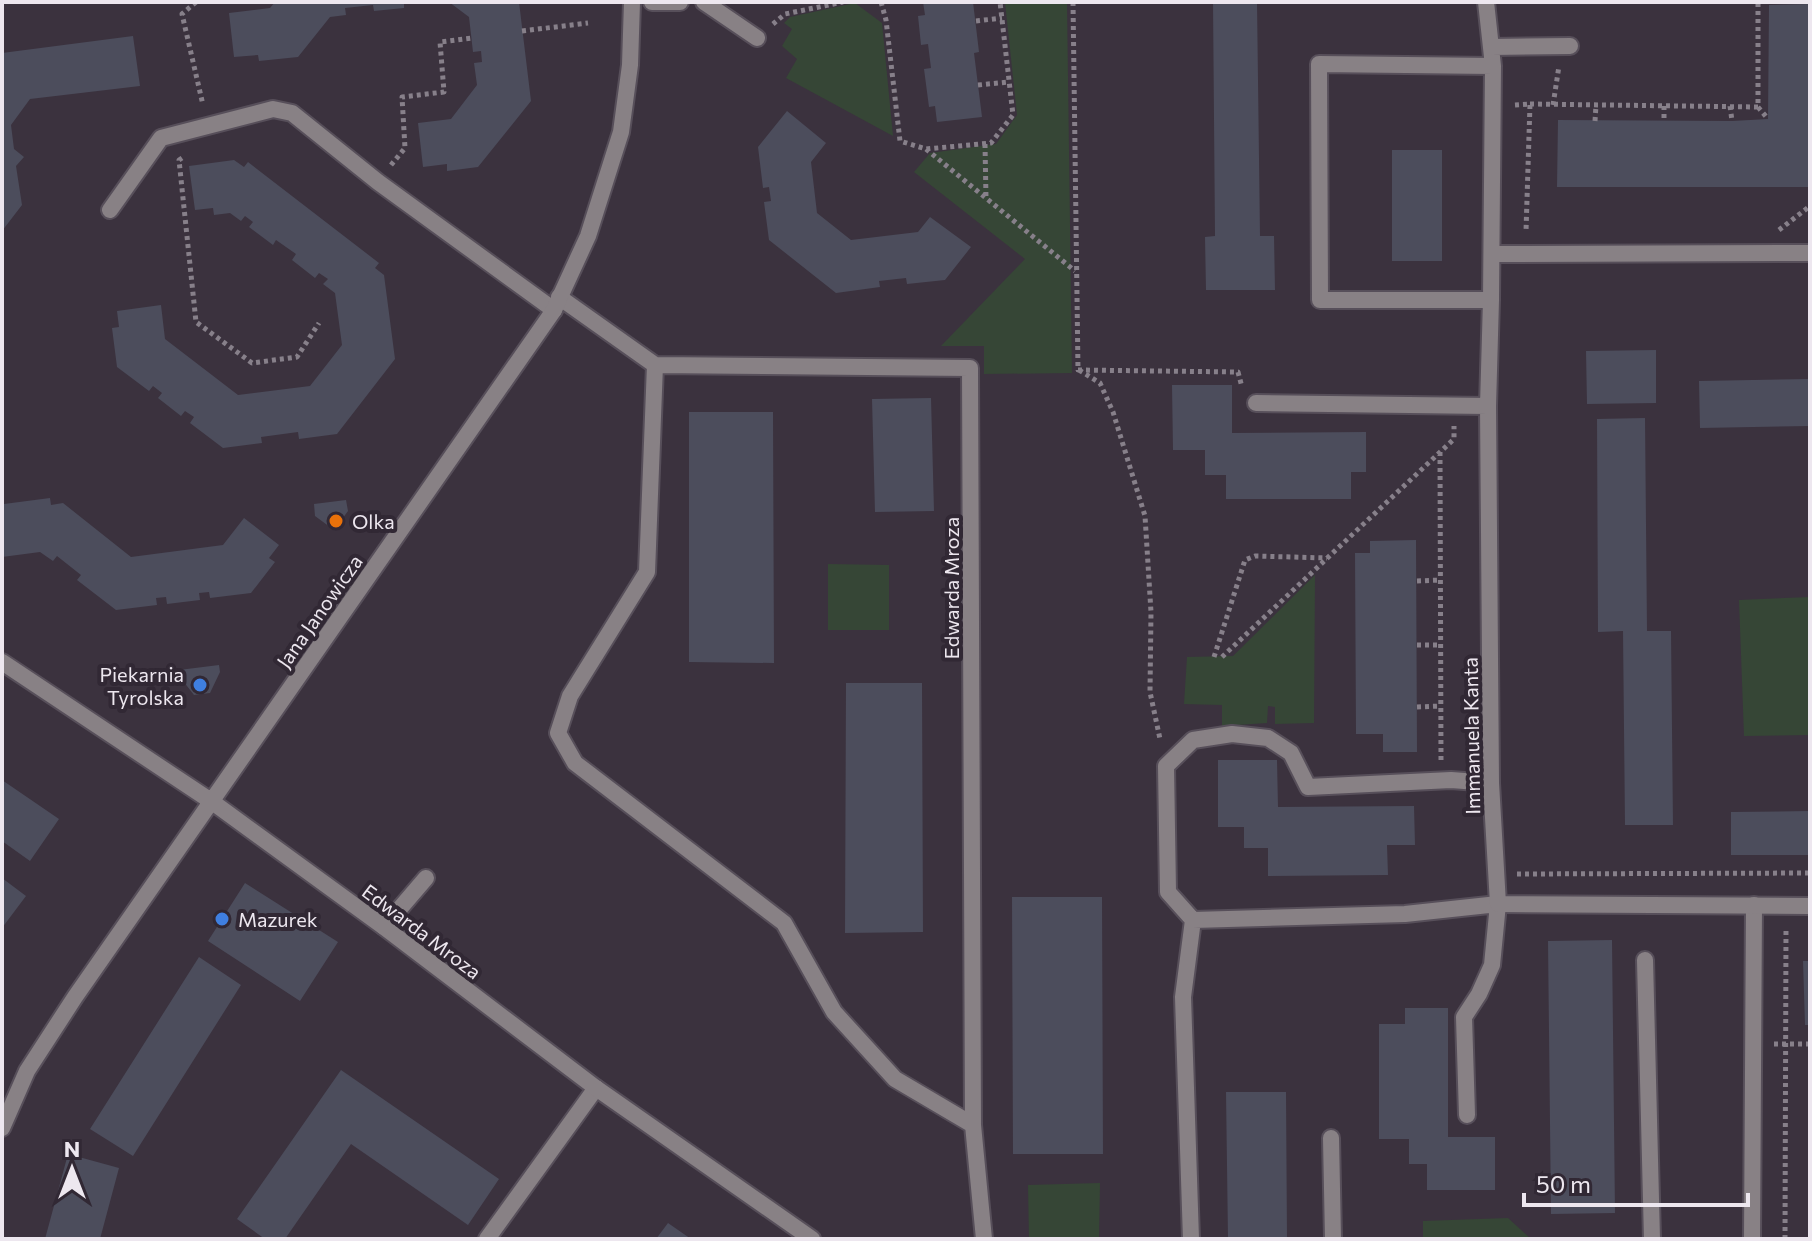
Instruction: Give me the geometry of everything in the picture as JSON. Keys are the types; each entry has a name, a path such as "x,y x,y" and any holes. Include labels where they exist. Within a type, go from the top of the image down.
{"street":[{"name":"Jana Janowicza","path":"2,1128 27,1071 556,304 588,236 621,132 630,65 632,2"},
{"path":"652,2 680,2"},
{"path":"704,2 757,38"},
{"name":"Immanuela Kanta","path":"1467,1115 1464,1017 1492,965 1498,904 1491,783 1488,406 1493,66 1486,2"},
{"path":"1491,47 1565,52"},
{"path":"1491,300 1320,300 1319,64 1493,66"},
{"path":"110,210 161,138 273,109 292,113 378,182 556,304 655,365 647,572 570,696 558,733 575,763 784,923 834,1012 895,1079 973,1125"},
{"path":"1492,254 1810,253"},
{"name":"Edwarda Mroza","path":"655,365 970,368 973,1125 984,1239"},
{"path":"1256,403 1488,406"},
{"name":"Edwarda Mroza","path":"2,662 211,801 596,1088 812,1239"},
{"path":"1191,1239 1183,997 1193,920 1168,892 1166,766 1193,740 1232,734 1268,738 1291,753 1308,787 1451,780 1491,783"},
{"path":"384,927 426,878"},
{"path":"1193,920 1405,914 1498,904 1810,906"},
{"path":"1752,1239 1754,905"},
{"path":"1645,960 1652,1239"},
{"path":"487,1239 596,1088"},
{"path":"1331,1138 1333,1239"}],"path":[{"path":"196,2 182,14 208,125"},
{"path":"757,38 785,14 843,2"},
{"path":"881,2 886,20 900,141 926,149 1076,272"},
{"path":"926,149 991,143 1013,115 1000,2"},
{"path":"1073,2 1078,370"},
{"path":"1758,2 1758,107 1768,119"},
{"path":"976,21 1002,18"},
{"path":"522,31 588,23"},
{"path":"1758,36 1770,37"},
{"path":"378,182 405,148 402,97 444,92 440,42 472,38"},
{"path":"1553,105 1565,52"},
{"path":"978,85 1009,82"},
{"path":"1758,88 1769,88"},
{"path":"1526,244 1530,104"},
{"path":"1493,105 1758,107"},
{"path":"1595,121 1596,105"},
{"path":"1664,106 1664,120"},
{"path":"1730,106 1732,121"},
{"path":"182,132 185,156 179,160 196,322 252,363 297,357 319,323"},
{"path":"985,143 986,199"},
{"path":"1776,232 1810,206"},
{"path":"1078,370 1238,372 1244,393 1256,403"},
{"path":"1078,370 1100,383 1145,516 1151,612 1150,692 1166,766"},
{"path":"1222,657 1454,439 1454,405"},
{"path":"1440,452 1441,762"},
{"path":"1214,657 1245,560 1255,556 1328,558"},
{"path":"1417,581 1440,580"},
{"path":"1417,645 1440,645"},
{"path":"1417,707 1440,706"},
{"path":"1496,874 1810,873"},
{"path":"1785,1239 1786,928"},
{"path":"1753,1044 1810,1044"}],"green space":[{"path":"1005,2 1067,2 1072,373 984,374 984,346 941,346 1025,259 914,172 930,153 996,144 1017,115"},
{"path":"855,3 882,23 893,136 786,78 797,59 782,46 792,29 784,23 790,17"},
{"path":"828,564 889,565 889,630 828,630"},
{"path":"1315,575 1314,723 1275,724 1275,707 1268,706 1267,723 1222,726 1222,705 1184,704 1187,657 1233,656"},
{"path":"1810,597 1810,735 1744,736 1739,600"},
{"path":"1100,1183 1099,1239 1029,1239 1028,1185"},
{"path":"1508,1218 1531,1239 1423,1239 1423,1221"}],"building":[{"path":"275,2 404,2 404,8 374,11 373,5 345,8 346,15 330,17 298,57 259,61 258,55 234,57 229,13 270,8"},
{"path":"449,2 519,2 531,101 478,167 447,171 447,164 423,167 418,123 451,119 477,85 474,63 482,62 481,51 473,52 469,17"},
{"path":"923,2 973,2 979,52 974,53 982,117 937,122 935,106 929,107 924,69 931,68 928,44 921,45 918,16 925,15"},
{"path":"1213,2 1257,2 1260,236 1274,236 1275,290 1206,290 1205,237 1215,236"},
{"path":"1810,4 1810,187 1557,187 1558,120 1768,119 1769,5"},
{"path":"133,36 140,86 30,99 11,125 14,149 24,157 16,166 22,205 2,231 2,53"},
{"path":"787,111 826,143 811,162 817,213 851,240 918,232 930,217 971,247 945,280 907,284 906,278 879,281 880,287 836,293 769,240 764,202 771,201 769,187 763,188 758,147"},
{"path":"1392,150 1442,150 1442,261 1392,261"},
{"path":"234,160 244,167 248,162 379,263 375,268 384,275 395,359 337,434 299,439 298,432 261,437 262,443 223,448 190,423 194,417 185,411 181,416 158,398 162,393 153,386 149,391 117,367 112,328 119,327 117,311 161,305 165,339 238,395 310,386 342,345 335,293 323,284 328,279 319,273 315,278 292,260 296,254 276,240 273,245 249,227 253,222 245,216 241,221 230,213 214,215 213,208 195,210 189,166"},
{"path":"1656,350 1656,403 1587,404 1586,351"},
{"path":"1810,379 1810,426 1700,428 1699,381"},
{"path":"1172,385 1232,385 1232,433 1366,432 1366,472 1351,472 1351,499 1226,499 1226,475 1205,475 1205,450 1173,450"},
{"path":"931,398 934,511 875,512 872,399"},
{"path":"689,412 773,412 774,663 689,662"},
{"path":"1645,418 1647,631 1671,631 1673,825 1625,825 1623,631 1598,632 1597,419"},
{"path":"50,498 51,505 63,503 131,557 223,545 244,518 279,545 269,558 275,562 251,593 210,598 209,592 199,593 200,600 167,604 166,597 156,598 157,605 116,610 77,580 81,575 57,556 53,561 40,552 2,557 2,503"},
{"path":"346,500 348,511 334,530 315,516 314,504"},
{"path":"1416,540 1417,752 1383,752 1383,734 1356,734 1355,553 1370,553 1370,541"},
{"name":"Piekarnia Tyrolska","path":"219,665 220,672 210,693 194,695 180,677 179,670"},
{"path":"846,683 922,683 923,932 845,933"},
{"path":"1218,760 1277,760 1278,807 1414,806 1415,845 1387,845 1388,875 1268,876 1268,848 1244,848 1244,827 1218,827"},
{"path":"2,780 59,819 30,861 2,841"},
{"path":"1810,811 1810,855 1731,855 1731,812"},
{"path":"2,878 26,896 2,928"},
{"path":"245,883 338,942 300,1001 208,941"},
{"path":"1012,897 1102,897 1103,1154 1013,1154"},
{"path":"1612,940 1615,1213 1551,1214 1548,941"},
{"path":"199,957 241,985 133,1156 90,1129"},
{"path":"1803,961 1810,961 1810,1025 1805,1025"},
{"path":"1405,1008 1448,1008 1448,1137 1495,1137 1495,1190 1427,1190 1427,1164 1409,1164 1409,1139 1379,1139 1379,1024 1405,1024"},
{"path":"341,1070 499,1179 468,1225 351,1144 285,1239 265,1239 237,1219"},
{"path":"1226,1092 1286,1092 1287,1239 1228,1239"},
{"path":"68,1154 119,1168 100,1239 45,1239"},
{"path":"668,1223 691,1239 656,1239"}],"place":[{"name":"Olka","path":"336,521"},
{"name":"Piekarnia Tyrolska","path":"200,685"},
{"name":"Mazurek","path":"222,919"}]}
